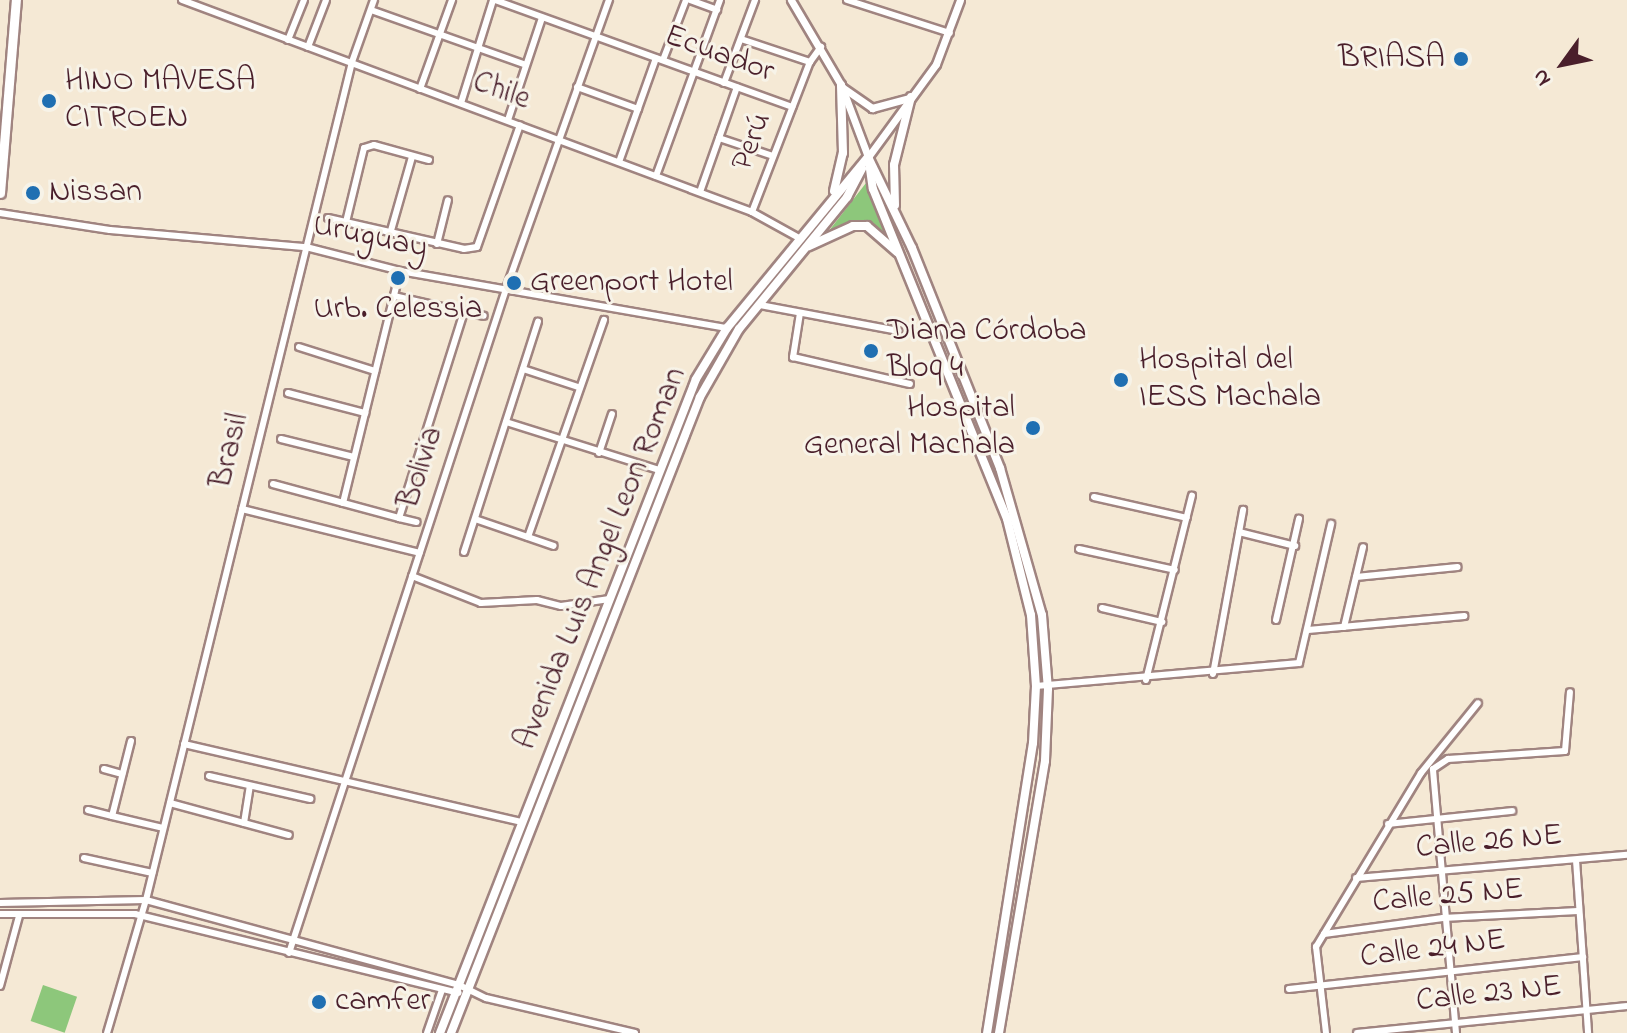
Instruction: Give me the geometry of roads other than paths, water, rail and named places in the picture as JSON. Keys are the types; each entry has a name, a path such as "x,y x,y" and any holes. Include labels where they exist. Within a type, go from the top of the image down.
{"main road":[{"path":"0,193 16,0"},
{"path":"833,196 843,153 841,85"},
{"path":"897,214 894,165 911,97"},
{"path":"868,157 897,214 1017,515 1042,615 1048,689 1045,761 999,1033"},
{"path":"868,157 873,189 1007,519 1031,615 1036,686 1033,743 987,1033"},
{"name":"Avenida Luis Angel Leon Roman","path":"440,1033 684,404 727,328 868,157"},
{"name":"Avenida Luis Angel Leon Roman","path":"451,1033 700,397 739,329 847,197 868,157"},
{"path":"808,247 853,226 867,226 900,255"},
{"path":"626,584 620,584 628,550"},
{"path":"609,599 619,603"},
{"path":"596,662 609,616 603,614"}],"street":[{"name":"Chile","path":"182,0 752,212 801,239"},
{"path":"203,8 207,0"},
{"path":"288,40 304,0"},
{"path":"308,47 326,0"},
{"name":"Brasil","path":"108,1033 146,900 352,62 374,0"},
{"path":"420,89 452,0"},
{"path":"461,103 494,0"},
{"name":"Ecuador","path":"494,0 792,107"},
{"path":"526,11 530,0"},
{"name":"Bolivia","path":"289,953 506,289 557,138 609,0"},
{"path":"619,162 638,109 688,0 717,10"},
{"path":"656,176 720,0"},
{"path":"724,83 755,0"},
{"path":"791,0 841,85 868,157"},
{"path":"847,0 950,33"},
{"path":"868,157 936,64 960,0"},
{"path":"371,10 526,65"},
{"path":"508,120 542,18"},
{"path":"741,39 810,62"},
{"name":"Perú","path":"752,212 810,62 821,47"},
{"path":"841,85 872,108 911,97"},
{"path":"577,87 638,109"},
{"path":"700,192 737,87"},
{"path":"328,218 390,234 470,249 482,242 520,125"},
{"path":"719,138 773,156"},
{"path":"346,222 364,148 374,145 429,160"},
{"path":"390,234 412,157"},
{"path":"437,244 448,200"},
{"name":"Uruguay","path":"0,213 110,230 306,247 400,271 727,328"},
{"path":"343,503 400,271"},
{"path":"394,296 484,316"},
{"path":"760,305 899,331"},
{"path":"399,518 464,312"},
{"path":"800,313 793,357 910,384"},
{"path":"528,537 604,320"},
{"path":"464,552 538,322"},
{"path":"299,347 375,371"},
{"path":"523,369 578,387"},
{"path":"288,393 365,413"},
{"path":"599,453 612,414"},
{"path":"506,422 659,470"},
{"path":"281,439 354,457"},
{"path":"273,484 417,522"},
{"path":"1146,680 1192,496"},
{"path":"1094,497 1187,518"},
{"path":"242,509 420,553"},
{"path":"1213,674 1243,510"},
{"path":"475,519 554,546"},
{"path":"1276,620 1299,519"},
{"path":"1036,686 1048,689 1292,667 1299,663 1331,524"},
{"path":"1239,532 1295,546"},
{"path":"1344,627 1363,547"},
{"path":"1079,549 1175,570"},
{"path":"1356,577 1458,567"},
{"path":"412,576 481,603 537,600 561,606 609,599"},
{"path":"1102,608 1162,622"},
{"path":"1308,630 1464,616"},
{"path":"1456,1033 1443,918 1433,769 1440,761 1565,751 1570,692"},
{"path":"1326,1033 1316,947 1388,824 1447,737 1478,703"},
{"path":"112,816 131,741"},
{"path":"184,744 346,778 522,822"},
{"path":"104,769 122,774"},
{"path":"209,776 310,799"},
{"path":"244,823 250,786"},
{"path":"170,803 289,835"},
{"path":"88,810 163,828"},
{"path":"1388,824 1512,811"},
{"name":"Calle 26 NE","path":"1356,878 1627,855"},
{"path":"84,858 152,873"},
{"path":"1576,860 1588,1033"},
{"path":"0,903 146,900 457,989 635,1033"},
{"name":"Calle 25 NE","path":"1324,934 1443,918 1578,911"},
{"path":"0,914 141,915 442,990 457,989"},
{"path":"0,986 19,916"},
{"name":"Calle 24 NE","path":"1289,989 1583,957"},
{"path":"427,1033 442,990"},
{"name":"Calle 23 NE","path":"1357,1033 1627,1006"}],"place":[{"name":"BRIASA","path":"1461,59"},
{"name":"HINO MAVESA CITROEN","path":"49,101"},
{"name":"Nissan","path":"33,193"},
{"name":"Urb. Celessia","path":"398,278"},
{"name":"Greenport Hotel","path":"514,283"},
{"name":"Diana Córdoba Bloq 4","path":"871,351"},
{"name":"Hospital del IESS Machala","path":"1121,380"},
{"name":"Hospital General Machala","path":"1033,428"},
{"name":"camfer","path":"319,1002"}]}
